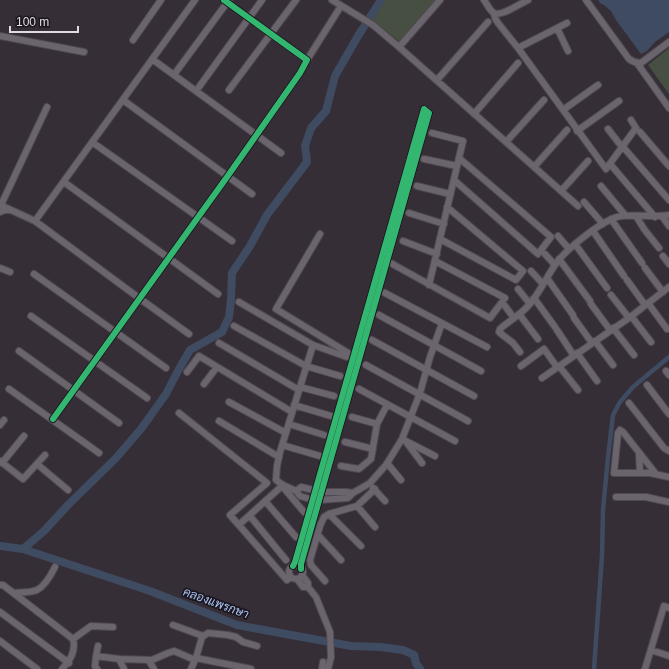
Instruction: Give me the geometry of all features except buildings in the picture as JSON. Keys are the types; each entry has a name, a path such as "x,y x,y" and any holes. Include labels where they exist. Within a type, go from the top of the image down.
{"street":[{"path":"133,40 161,0"},
{"path":"35,221 195,0"},
{"path":"199,87 262,0"},
{"path":"229,90 296,0"},
{"path":"332,0 373,26 399,47 578,206"},
{"path":"399,47 440,0"},
{"path":"484,0 494,13 498,23 518,48 606,169 636,128 632,120"},
{"path":"494,13 503,13 528,0"},
{"path":"586,0 629,59 633,62 641,63 669,42"},
{"path":"176,72 227,1 248,18 307,60"},
{"path":"53,419 300,73 341,6"},
{"path":"437,80 488,22"},
{"path":"518,48 567,23"},
{"path":"557,28 568,51"},
{"path":"0,36 84,52"},
{"path":"152,59 281,153"},
{"path":"637,63 669,108"},
{"path":"474,114 518,64"},
{"path":"563,110 598,85"},
{"path":"123,100 252,194"},
{"path":"506,142 544,100"},
{"path":"577,131 619,101"},
{"path":"47,107 1,205 35,221 190,334"},
{"path":"328,669 331,657 330,632 316,597 308,587 308,583 298,575 289,573 289,571 295,562 319,491 387,261 429,113 424,109 350,356 344,404"},
{"path":"608,129 669,200"},
{"path":"534,167 567,130"},
{"path":"640,132 669,166"},
{"path":"429,285 463,141 432,133"},
{"path":"92,142 232,241"},
{"path":"454,180 538,254 552,237 459,158"},
{"path":"424,159 457,166"},
{"path":"561,191 588,161"},
{"path":"611,165 655,217"},
{"path":"64,182 218,294"},
{"path":"417,186 450,194"},
{"path":"601,186 625,215"},
{"path":"584,202 603,224"},
{"path":"440,239 516,280 523,271 447,207"},
{"path":"0,212 8,209"},
{"path":"409,213 444,224"},
{"path":"520,352 513,343 499,332 500,329 517,316 532,301 554,265 569,249 611,219 625,215 655,217 666,216 669,226"},
{"path":"636,216 659,248"},
{"path":"542,378 667,291 643,265 611,219"},
{"path":"593,231 626,278 668,329"},
{"path":"320,234 276,309 350,356"},
{"path":"558,236 569,249"},
{"path":"387,261 490,318 505,298 436,257 403,240"},
{"path":"575,244 607,288"},
{"path":"545,254 554,265"},
{"path":"663,256 669,264"},
{"path":"559,259 591,303 634,355"},
{"path":"0,268 10,272"},
{"path":"531,271 545,281 613,365"},
{"path":"34,274 166,368"},
{"path":"518,289 532,301 597,381"},
{"path":"385,293 487,347"},
{"path":"611,295 651,342"},
{"path":"239,302 313,346 350,356"},
{"path":"505,306 517,316 539,341 544,350 578,390"},
{"path":"379,315 481,372"},
{"path":"31,316 147,398"},
{"path":"313,346 282,445 277,466 276,480 296,491 300,496 316,500 348,498 352,493 370,484 404,440 442,323"},
{"path":"234,326 306,366 340,376"},
{"path":"372,340 474,396"},
{"path":"218,343 300,389 334,396"},
{"path":"19,350 119,423"},
{"path":"521,366 544,350"},
{"path":"187,372 199,356 292,412"},
{"path":"366,365 468,421"},
{"path":"204,384 217,367"},
{"path":"648,385 669,414"},
{"path":"9,389 99,453"},
{"path":"359,389 455,441"},
{"path":"229,402 286,433"},
{"path":"629,403 664,448 669,451"},
{"path":"294,405 331,416"},
{"path":"341,466 359,469 371,459 377,424 387,405"},
{"path":"179,413 267,483 230,515 287,580 298,575"},
{"path":"352,417 377,424"},
{"path":"219,421 279,457"},
{"path":"289,424 324,435"},
{"path":"656,474 620,430 618,433 614,473 650,473 669,477"},
{"path":"24,436 1,462 23,479 45,455"},
{"path":"404,440 435,456"},
{"path":"404,440 422,463"},
{"path":"345,442 373,449"},
{"path":"282,445 320,456"},
{"path":"639,453 640,473"},
{"path":"387,463 401,480"},
{"path":"37,464 68,490"},
{"path":"370,484 385,501"},
{"path":"242,522 283,485"},
{"path":"283,485 304,512"},
{"path":"296,491 301,487 319,491 352,493"},
{"path":"325,581 311,565 310,560 324,517 329,514 357,506 375,490"},
{"path":"616,497 646,497 669,502"},
{"path":"298,575 316,500"},
{"path":"265,501 296,537"},
{"path":"357,506 375,526"},
{"path":"329,514 361,546"},
{"path":"250,516 286,560"},
{"path":"318,535 341,560"},
{"path":"293,566 298,566 298,575"},
{"path":"14,593 29,592 38,589 48,580 54,567"},
{"path":"0,584 14,593 73,639 74,643 69,663 62,669"},
{"path":"645,669 664,606 669,608"},
{"path":"0,612 69,663"},
{"path":"173,625 203,636"},
{"path":"73,639 91,626 113,627"},
{"path":"191,669 202,637 208,633 228,635 257,646"},
{"path":"0,641 37,669"},
{"path":"96,669 95,666 98,646"},
{"path":"651,650 669,656"},
{"path":"96,656 149,661 174,651 195,659 251,669"},
{"path":"119,659 124,669"},
{"path":"149,661 154,669"},
{"path":"322,669 323,662"}],"green space":[{"path":"383,0 437,0 400,42 372,20"},
{"path":"669,48 669,94 648,65"}],"water":[{"path":"598,0 669,0 669,32 655,42 647,51 641,54 611,11"}],"waterway":[{"path":"23,549 44,531 116,458 141,429 166,394 190,350 222,332 229,317 232,273 250,246 267,215 307,162 305,146 311,128 326,111 335,76 381,0"},
{"path":"594,669 602,556 603,510 613,415 620,402 633,387 669,357"},
{"name":"คลองแพรกษา","path":"0,546 23,549 150,591 237,625 351,646 381,647 403,650 414,655 416,663 420,669"}],"cycle path":[{"path":"53,419 227,177 300,73 307,60 224,0"},
{"path":"293,566 424,109 429,113 301,564 301,569"}]}
